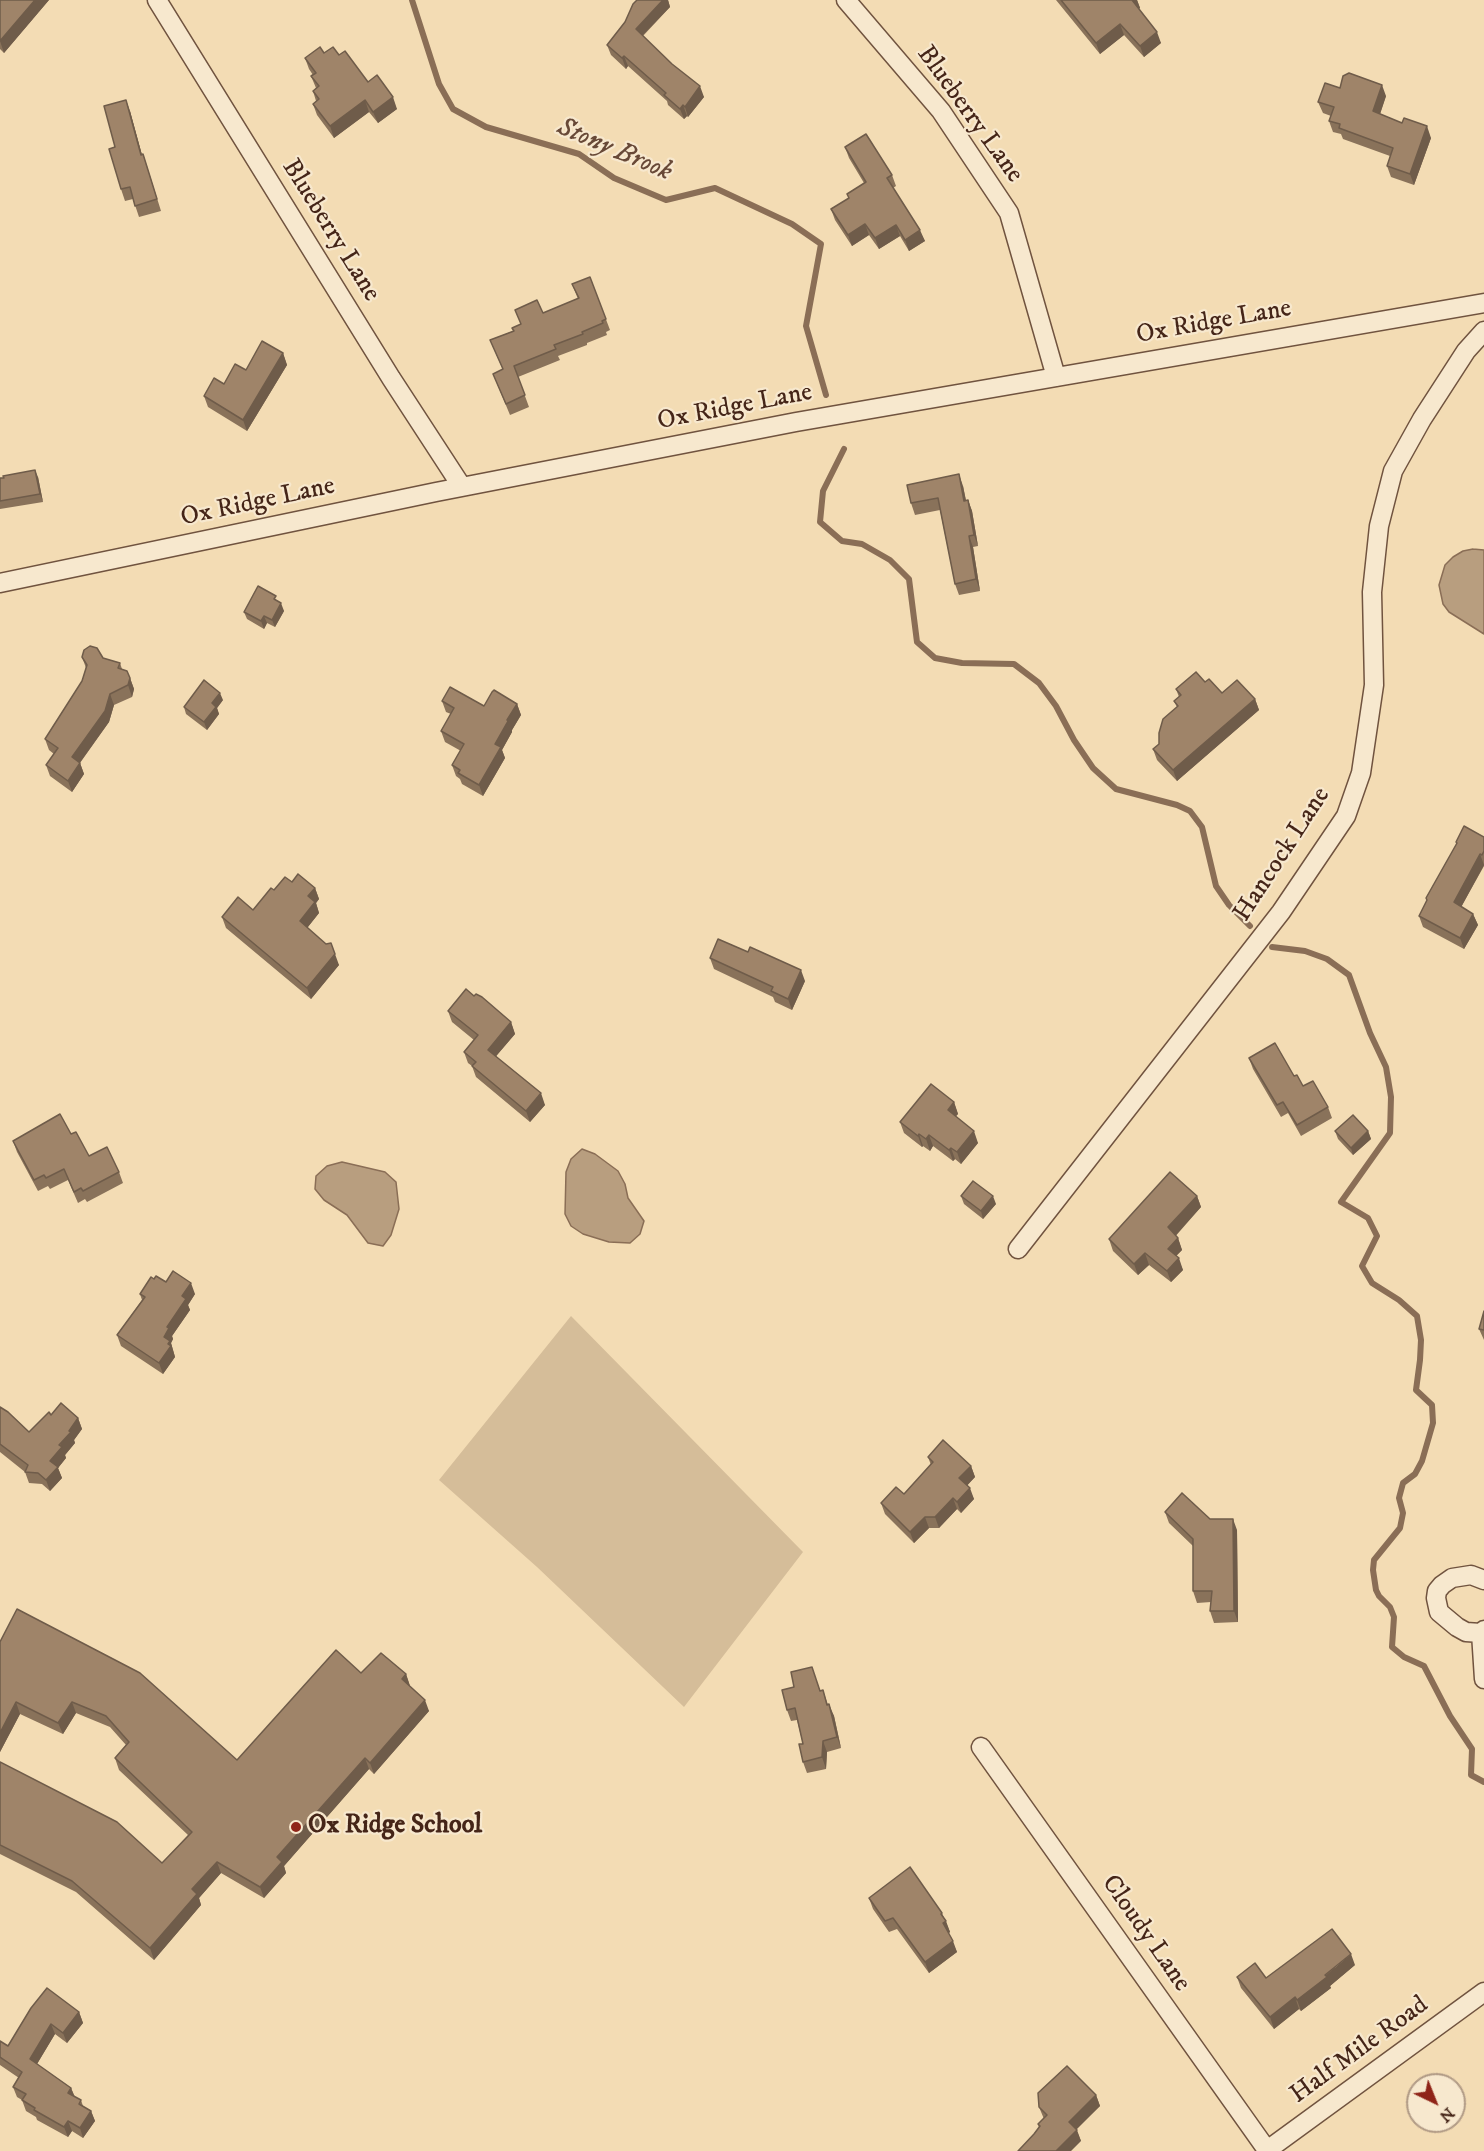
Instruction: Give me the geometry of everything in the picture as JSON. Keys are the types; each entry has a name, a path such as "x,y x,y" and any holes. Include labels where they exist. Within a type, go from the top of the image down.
{"street":[{"name":"Blueberry Lane","path":"157,0 391,378 462,487"},
{"name":"Blueberry Lane","path":"846,0 941,111 1009,213 1056,377"},
{"name":"Ox Ridge Lane","path":"0,583 462,487 796,422 1484,303"},
{"name":"Hancock Lane","path":"1018,1249 1281,912 1346,816 1361,773 1374,685 1372,592 1379,526 1393,471 1428,410 1466,351 1484,331"},
{"path":"1484,1580 1471,1575 1452,1578 1437,1591 1436,1598 1439,1612 1450,1622 1466,1632 1482,1632 1484,1679"},
{"name":"Cloudy Lane","path":"981,1747 1267,2151"},
{"name":"Half Mile Road","path":"1267,2151 1484,1992"}],"shaded area":[{"path":"1484,550 1484,634 1449,612 1443,604 1439,585 1445,565 1463,551"},
{"path":"582,1149 595,1154 618,1171 625,1184 628,1198 644,1221 640,1234 630,1243 609,1242 583,1234 571,1226 565,1214 566,1172 571,1159"},
{"path":"342,1162 385,1172 396,1182 399,1209 391,1235 383,1246 368,1243 347,1215 324,1200 315,1189 316,1176 327,1166"},
{"path":"571,1316 803,1552 684,1707 537,1567 439,1480"}],"building":[{"path":"0,0 35,0 0,41"},
{"path":"637,0 663,0 636,29 672,64 700,86 685,107 683,105 680,109 664,95 666,93 624,56 622,58 607,45 625,22"},
{"path":"1061,0 1132,0 1157,32 1140,46 1120,24 1096,43"},
{"path":"320,47 324,53 333,47 339,55 345,51 368,82 377,75 393,97 373,112 365,100 330,126 313,104 319,99 313,91 319,86 311,76 316,73 305,58"},
{"path":"1349,73 1382,85 1373,111 1402,123 1404,118 1427,126 1410,174 1387,166 1393,148 1339,128 1340,124 1329,121 1334,107 1318,102 1325,83 1340,88 1343,76"},
{"path":"126,100 141,155 143,154 157,199 135,206 130,187 121,189 109,149 115,147 104,106"},
{"path":"866,134 892,175 887,178 920,230 905,240 896,225 875,238 865,224 848,235 831,209 849,198 847,194 866,182 845,147"},
{"path":"590,277 606,319 602,321 603,323 582,332 583,334 554,345 556,349 514,366 525,395 506,404 493,374 503,369 490,340 514,331 512,328 521,324 515,310 537,300 543,313 579,298 572,284"},
{"path":"262,341 283,353 243,420 204,396 214,378 224,384 235,364 246,370"},
{"path":"35,470 40,494 0,501 0,478"},
{"path":"959,474 964,501 968,500 974,535 969,536 976,579 955,584 938,498 911,503 907,485"},
{"path":"258,586 276,596 274,599 281,603 272,620 264,616 261,621 244,612"},
{"path":"90,646 97,648 103,658 120,663 118,668 127,671 130,678 128,685 110,694 105,711 72,757 80,763 68,781 46,765 58,748 45,739 82,681 87,665 82,657 84,650"},
{"path":"1196,672 1205,682 1209,679 1222,693 1237,680 1255,699 1173,770 1153,749 1159,744 1163,719 1178,706 1174,701 1181,695 1176,689"},
{"path":"204,680 220,693 212,703 216,707 204,722 184,707"},
{"path":"450,687 484,706 494,690 517,704 495,744 501,747 479,785 458,773 460,770 452,765 464,744 441,731 454,708 442,701"},
{"path":"1464,826 1484,837 1484,851 1482,855 1480,854 1454,902 1473,914 1460,938 1419,916"},
{"path":"298,874 315,888 308,896 315,902 300,921 326,944 331,943 335,954 307,988 222,917 238,897 253,910 271,888 274,890 285,877 292,882"},
{"path":"718,939 748,952 750,947 801,970 788,999 771,991 773,987 710,958"},
{"path":"466,989 474,996 476,994 482,997 511,1022 488,1050 541,1093 526,1111 472,1066 476,1062 464,1052 478,1035 448,1011"},
{"path":"1275,1043 1294,1076 1297,1075 1303,1086 1313,1081 1328,1107 1297,1125 1283,1102 1277,1105 1249,1058"},
{"path":"931,1084 954,1102 948,1110 974,1131 957,1152 951,1148 949,1150 929,1135 926,1139 919,1134 918,1136 900,1122"},
{"path":"60,1114 71,1134 76,1132 89,1156 107,1147 119,1172 83,1191 81,1188 74,1192 64,1169 46,1178 44,1175 34,1180 13,1141"},
{"path":"1353,1115 1368,1131 1351,1148 1335,1131"},
{"path":"1170,1172 1197,1196 1168,1227 1178,1238 1168,1249 1179,1258 1167,1271 1145,1253 1134,1264 1109,1239"},
{"path":"973,1181 993,1196 981,1211 961,1196"},
{"path":"173,1271 191,1283 182,1296 186,1299 167,1327 169,1328 164,1337 170,1341 168,1344 171,1346 159,1363 117,1335 145,1297 140,1294 151,1277 154,1279 156,1276 166,1282"},
{"path":"1484,1311 1484,1330 1479,1329"},
{"path":"61,1403 78,1418 69,1431 71,1432 59,1445 62,1447 50,1461 58,1467 46,1480 38,1473 25,1472 28,1465 0,1444 0,1407 29,1432 49,1412 51,1415"},
{"path":"943,1440 971,1466 959,1478 970,1488 957,1502 953,1498 935,1517 925,1517 910,1532 881,1503 896,1487 904,1494 933,1462 928,1457"},
{"path":"1182,1493 1210,1519 1233,1519 1234,1611 1210,1611 1212,1591 1193,1591 1193,1539 1165,1512"},
{"path":"17,1609 140,1673 237,1760 336,1650 361,1673 381,1653 406,1674 402,1679 425,1700 370,1763 365,1758 277,1857 282,1862 260,1887 217,1862 192,1889 197,1894 150,1948 72,1881 0,1845 0,1762 117,1822 162,1863 192,1832 115,1758 129,1742 106,1716 72,1702 58,1723 16,1702 0,1733 0,1642"},
{"path":"812,1667 820,1691 823,1690 827,1705 829,1704 837,1737 823,1741 822,1757 803,1762 799,1744 803,1744 795,1708 787,1710 782,1690 794,1687 791,1672"},
{"path":"910,1867 942,1913 946,1921 943,1923 953,1941 925,1962 893,1918 885,1921 869,1898"},
{"path":"1332,1929 1351,1954 1325,1975 1327,1977 1297,2000 1295,1997 1270,2017 1237,1977 1255,1963 1266,1978"},
{"path":"47,1988 79,2012 63,2033 51,2024 30,2059 71,2088 68,2093 81,2100 79,2104 91,2111 80,2128 68,2121 64,2127 34,2110 35,2108 22,2100 26,2094 13,2087 22,2072 0,2057 0,2041 8,2046 31,2008"},
{"path":"1067,2066 1096,2095 1069,2122 1077,2130 1056,2151 1018,2151 1047,2115 1039,2107 1038,2093"}],"waterway":[{"name":"Stony Brook","path":"412,0 439,84 453,109 486,127 579,154 614,178 666,200 715,188 792,224 821,244 806,326 826,395"},
{"name":"Stony Brook","path":"844,449 823,491 820,522 842,541 862,544 890,560 909,579 917,642 935,658 962,663 1014,664 1039,683 1056,706 1074,740 1093,768 1116,789 1177,805 1190,811 1202,827 1216,886 1229,905 1250,926"},
{"name":"Stony Brook","path":"1272,947 1305,951 1327,959 1349,975 1370,1033 1386,1067 1391,1097 1390,1133 1341,1202 1368,1218 1377,1236 1362,1266 1372,1283 1399,1300 1417,1316 1421,1340 1416,1390 1432,1405 1433,1423 1422,1461 1415,1474 1403,1483 1399,1498 1403,1513 1400,1528 1374,1560 1373,1570 1376,1590 1390,1607 1394,1617 1392,1647 1404,1657 1424,1666 1450,1716 1472,1749 1471,1775 1484,1782"}],"place":[{"name":"Ox Ridge School","path":"296,1827"}]}
